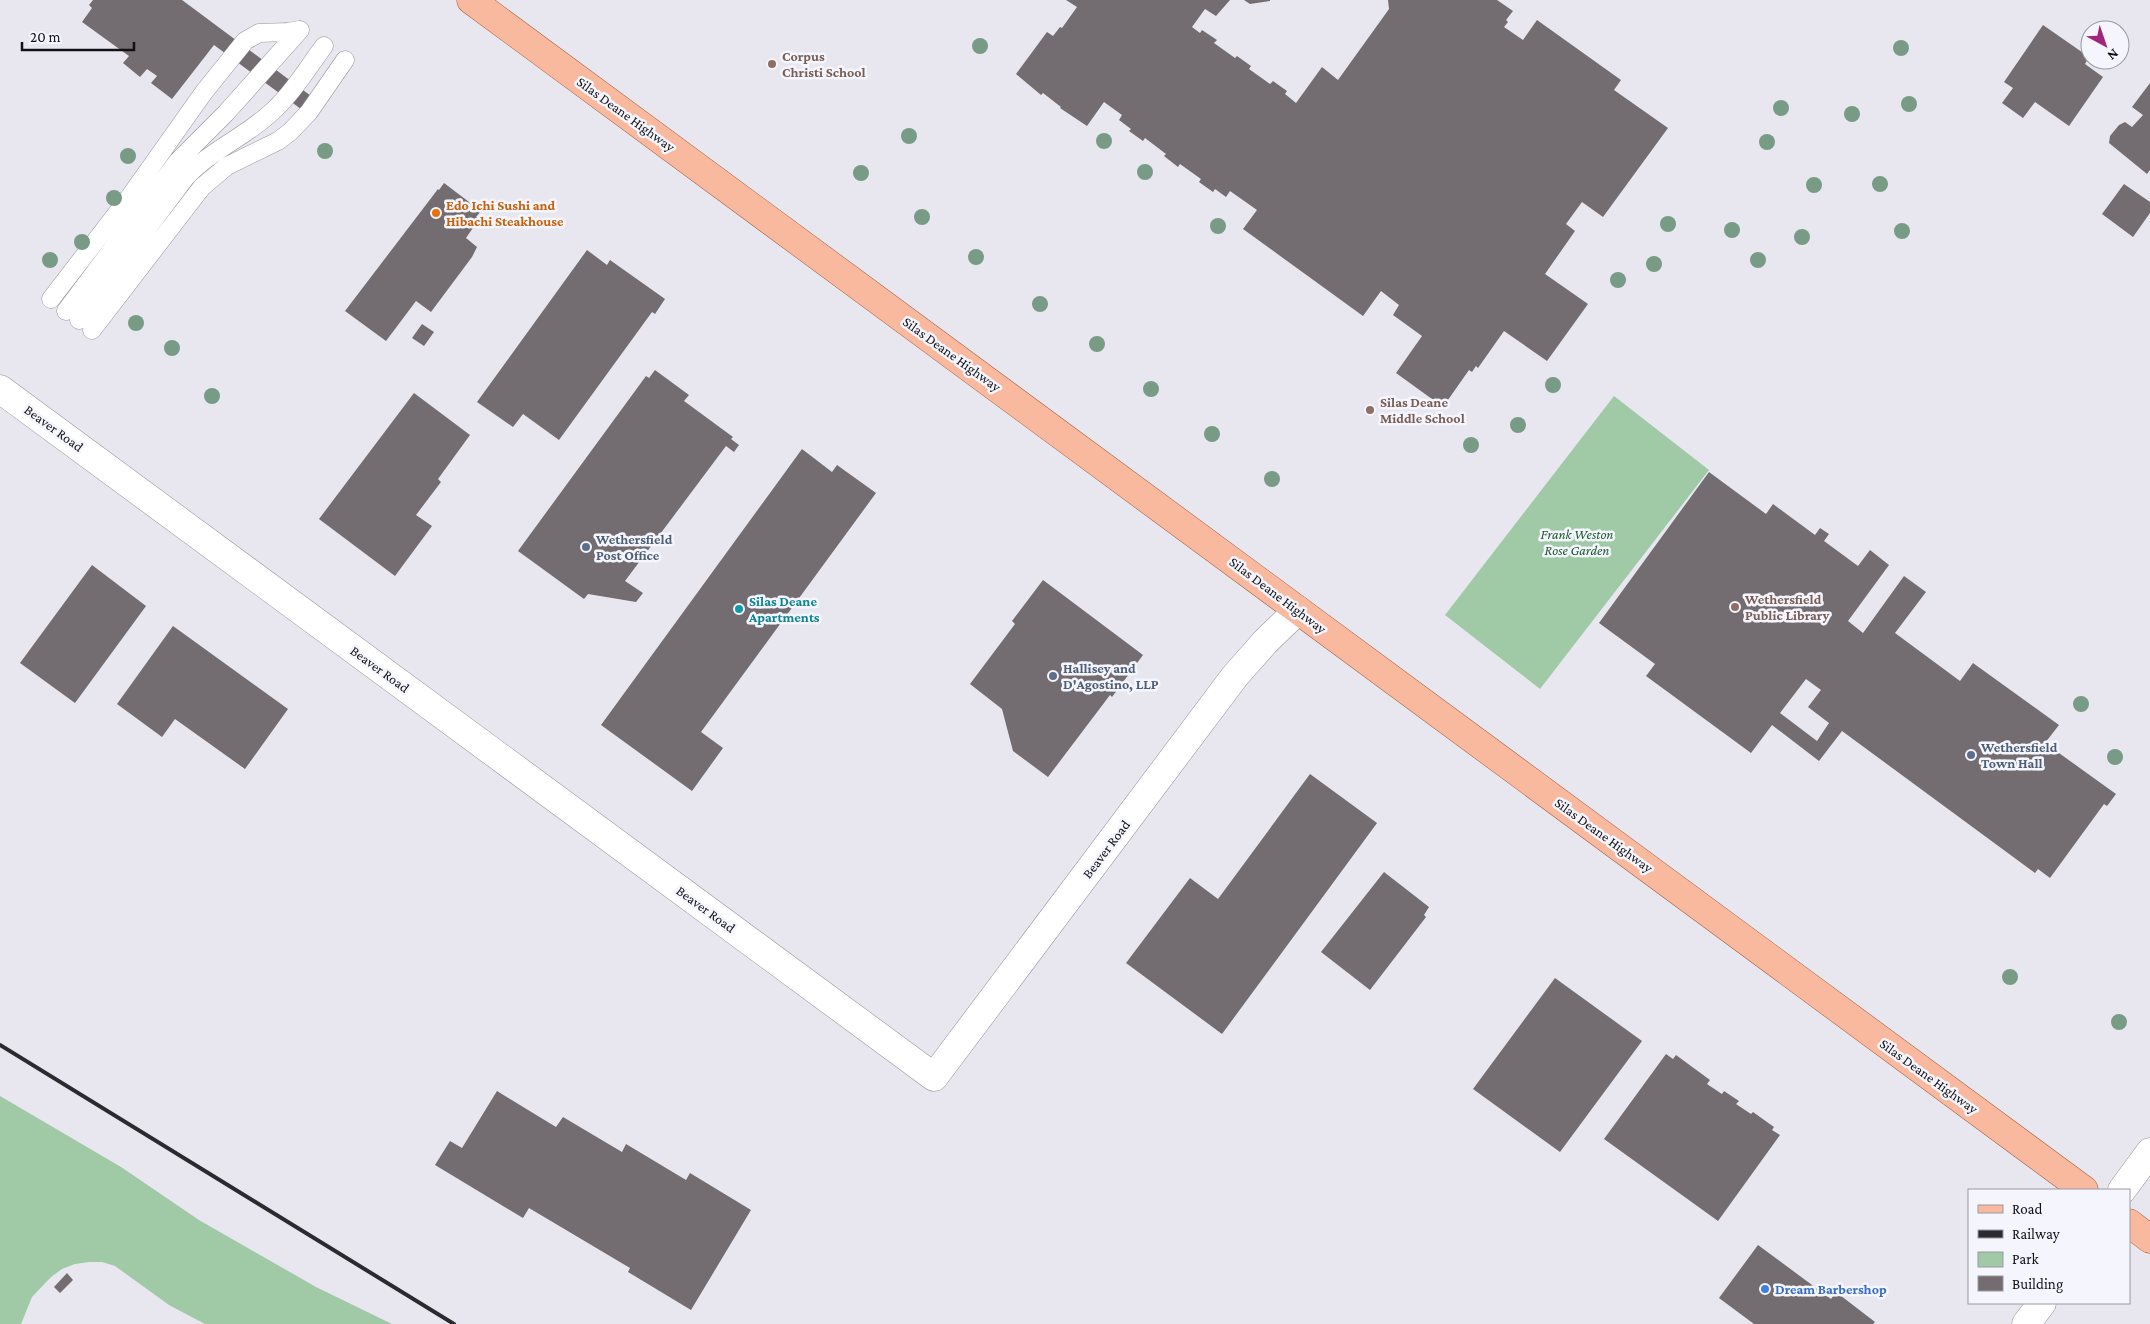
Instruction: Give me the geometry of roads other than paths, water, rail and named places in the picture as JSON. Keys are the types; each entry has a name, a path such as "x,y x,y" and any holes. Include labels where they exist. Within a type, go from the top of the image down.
{"main road":[{"name":"Silas Deane Highway","path":"471,0 2083,1189"},
{"path":"2130,1224 2150,1239"}],"street":[{"name":"Beaver Road","path":"0,388 934,1078 1235,676 1265,642 1298,610"},
{"path":"2123,1189 2150,1152"},
{"path":"2026,1324 2041,1304"}],"lane":[{"path":"51,299 131,195 214,79 245,41 258,33 300,30 239,98 178,161 79,320"},
{"path":"79,320 185,178 203,162 250,129 277,107 324,46"},
{"path":"79,320 202,186 227,166 290,132 309,112 345,60"}],"railway":[{"path":"0,1045 454,1324"}],"place":[{"name":"Corpus Christi School","path":"772,64"},
{"name":"Edo Ichi Sushi and Hibachi Steakhouse","path":"436,213"},
{"name":"Silas Deane Middle School","path":"1370,410"},
{"name":"Wethersfield Post Office","path":"586,547"},
{"name":"Wethersfield Public Library","path":"1735,607"},
{"name":"Silas Deane Apartments","path":"739,609"},
{"name":"Hallisey and D'Agostino, LLP","path":"1053,676"},
{"name":"Wethersfield Town Hall","path":"1971,755"},
{"name":"Dream Barbershop","path":"1765,1289"}],"park label":[{"name":"Frank Weston Rose Garden","path":"1577,542"}]}
